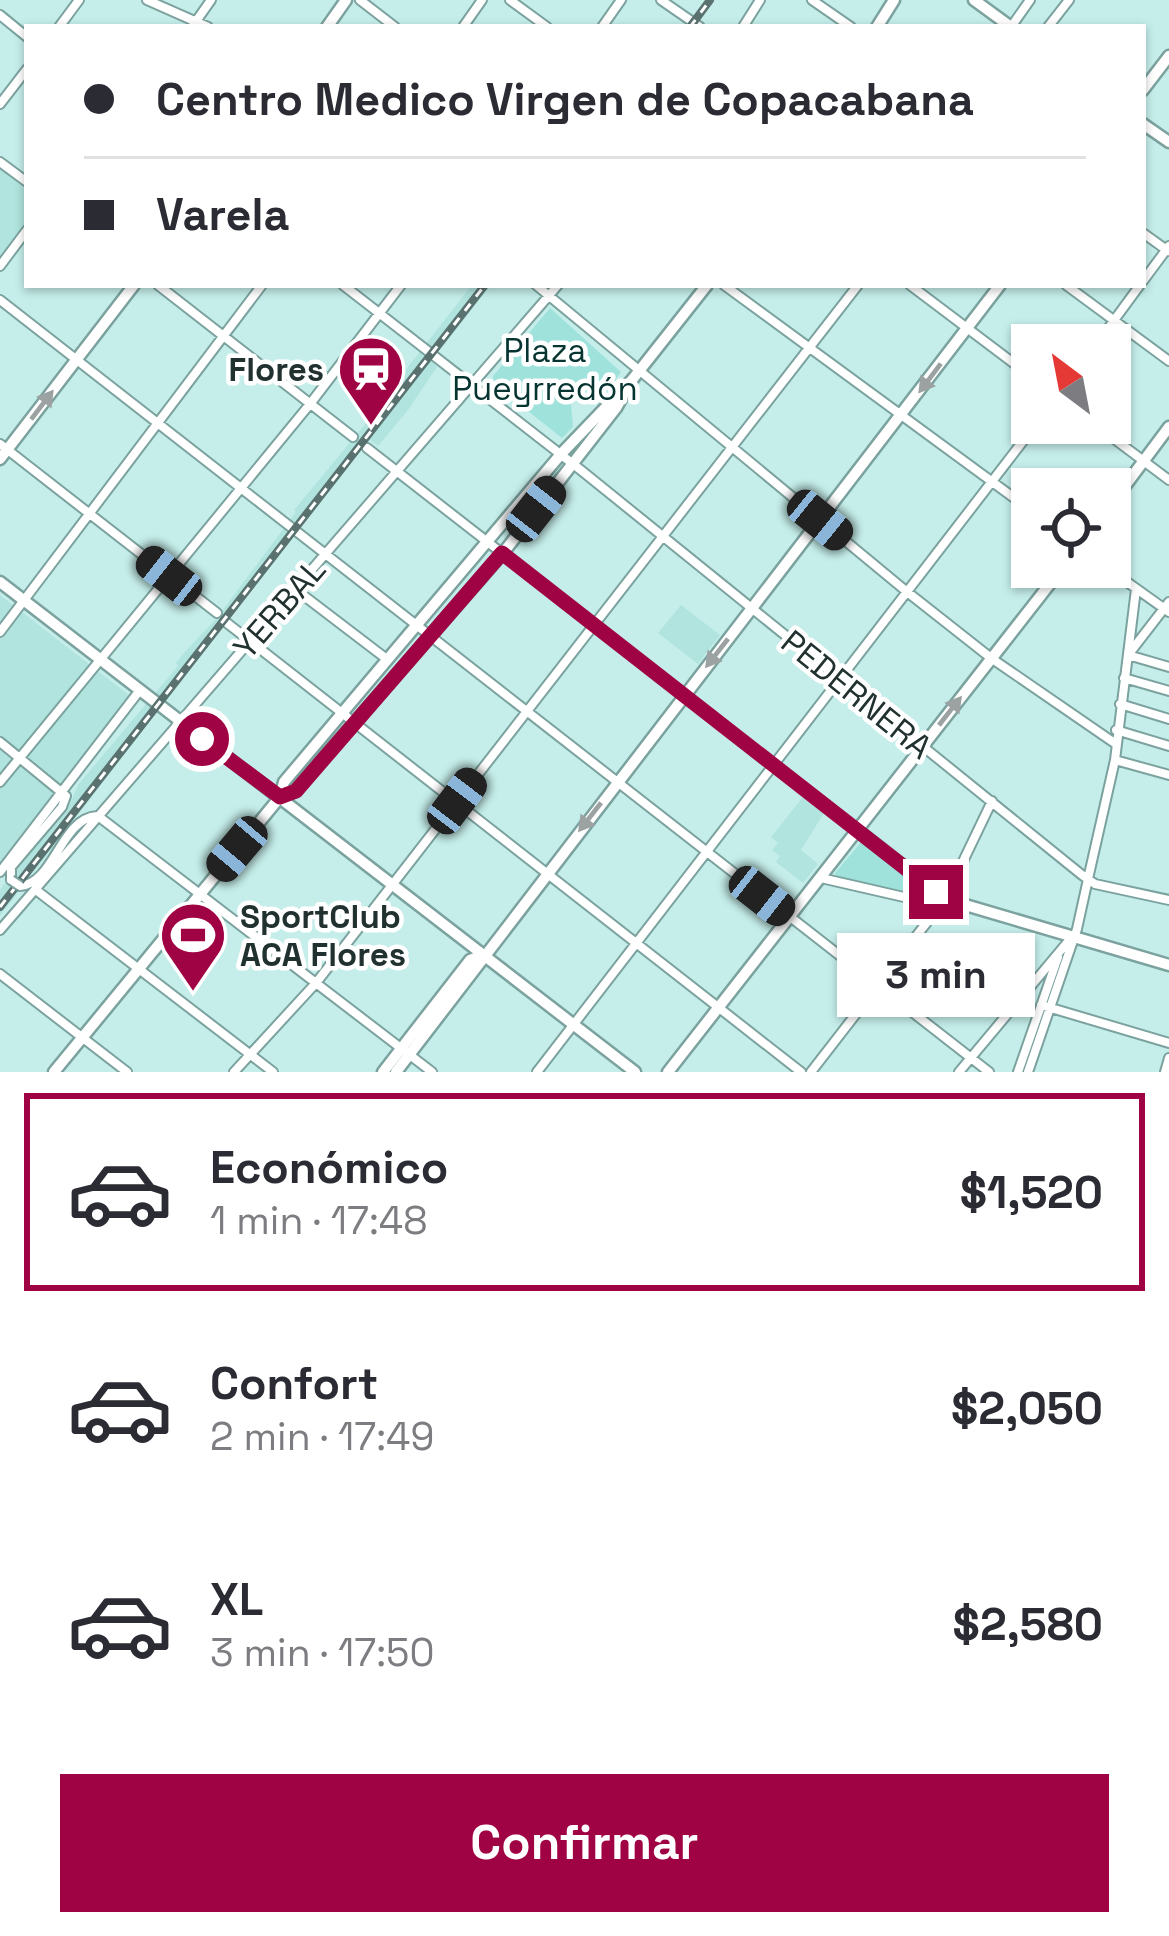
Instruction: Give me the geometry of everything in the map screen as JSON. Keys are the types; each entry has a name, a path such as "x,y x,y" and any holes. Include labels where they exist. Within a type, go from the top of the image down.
{"main road":[{"path":"974,0 1007,24"},
{"path":"1146,86 1168,56"},
{"path":"2,451 132,288"},
{"path":"54,1072 280,797 284,782 561,454 633,378 705,288"},
{"path":"383,1072 483,955 998,288"},
{"path":"280,797 296,791 502,553 616,409 633,378"},
{"path":"1131,478 1169,427"},
{"path":"0,582 635,1072"},
{"path":"668,1072 1047,588"},
{"path":"857,830 945,899 1169,965"},
{"path":"395,1072 405,1051"}],"street":[{"path":"147,0 193,24"},
{"path":"360,0 391,24"},
{"path":"510,0 544,24"},
{"path":"661,0 696,24"},
{"path":"812,0 847,24"},
{"path":"1050,24 1069,0"},
{"path":"0,15 24,35"},
{"path":"0,104 24,73"},
{"path":"0,266 24,234"},
{"path":"1146,278 1168,249"},
{"path":"162,288 353,437"},
{"path":"0,632 260,288"},
{"name":"PEDERNERA","path":"347,288 561,454 1088,879 1169,900"},
{"path":"0,782 310,404 399,288"},
{"path":"540,288 633,378 991,658 1116,744"},
{"name":"YERBAL","path":"0,930 555,288"},
{"path":"728,288 1011,495"},
{"path":"234,1072 316,982 856,288"},
{"path":"914,288 1011,361"},
{"path":"1070,288 1169,361"},
{"path":"1111,324 1138,288"},
{"path":"0,300 989,1072"},
{"path":"537,1072 1021,444"},
{"path":"1121,444 1169,480"},
{"path":"367,448 857,830"},
{"path":"2,451 217,613"},
{"path":"1128,655 1167,608 1131,585"},
{"path":"295,589 389,661"},
{"path":"1018,1072 1072,937 1088,879 1115,760 1136,589"},
{"path":"227,623 801,1072"},
{"path":"1128,655 1169,667"},
{"path":"1124,678 1169,691"},
{"path":"2,867 140,690"},
{"path":"1120,704 1169,719"},
{"path":"1116,730 1169,746"},
{"path":"0,742 64,790"},
{"path":"1115,760 1169,775"},
{"path":"64,790 64,803 11,867 15,883 33,882 82,820 98,816 432,1072"},
{"path":"811,1072 945,899 992,801"},
{"path":"821,878 918,900 945,899"},
{"path":"36,890 273,1072"},
{"path":"959,1072 1072,937"},
{"path":"1028,1072 1060,950"},
{"path":"0,974 127,1072"},
{"path":"1046,1007 1169,1043"},
{"path":"1165,1072 1169,1058"}],"shaded area":[{"path":"0,169 24,188 24,226 0,257"},
{"path":"470,288 489,288 431,361 437,367 408,410 378,446 370,440 327,491 0,916 0,890 16,866 70,804 78,785 178,666 183,654 216,619 294,510"},
{"path":"0,595 130,696 0,867"},
{"path":"681,605 720,635 698,664 658,633"},
{"path":"803,797 824,813 801,850 818,864 803,883 776,862 780,856 772,850 778,843 771,837"}],"green space":[{"name":"Plaza Pueyrredón","path":"550,308 621,372 612,385 575,387 570,393 573,427 562,438 495,385 493,376"},
{"path":"862,841 932,900 836,878 835,873"}],"railway":[{"path":"692,24 710,0"},
{"path":"0,907 483,288"}],"place":[{"name":"Flores","path":"371,428"},
{"name":"SportClub ACA Flores","path":"193,994"}],"route":[{"path":"202,739 280,797 290,795 502,553 936,892"}]}
